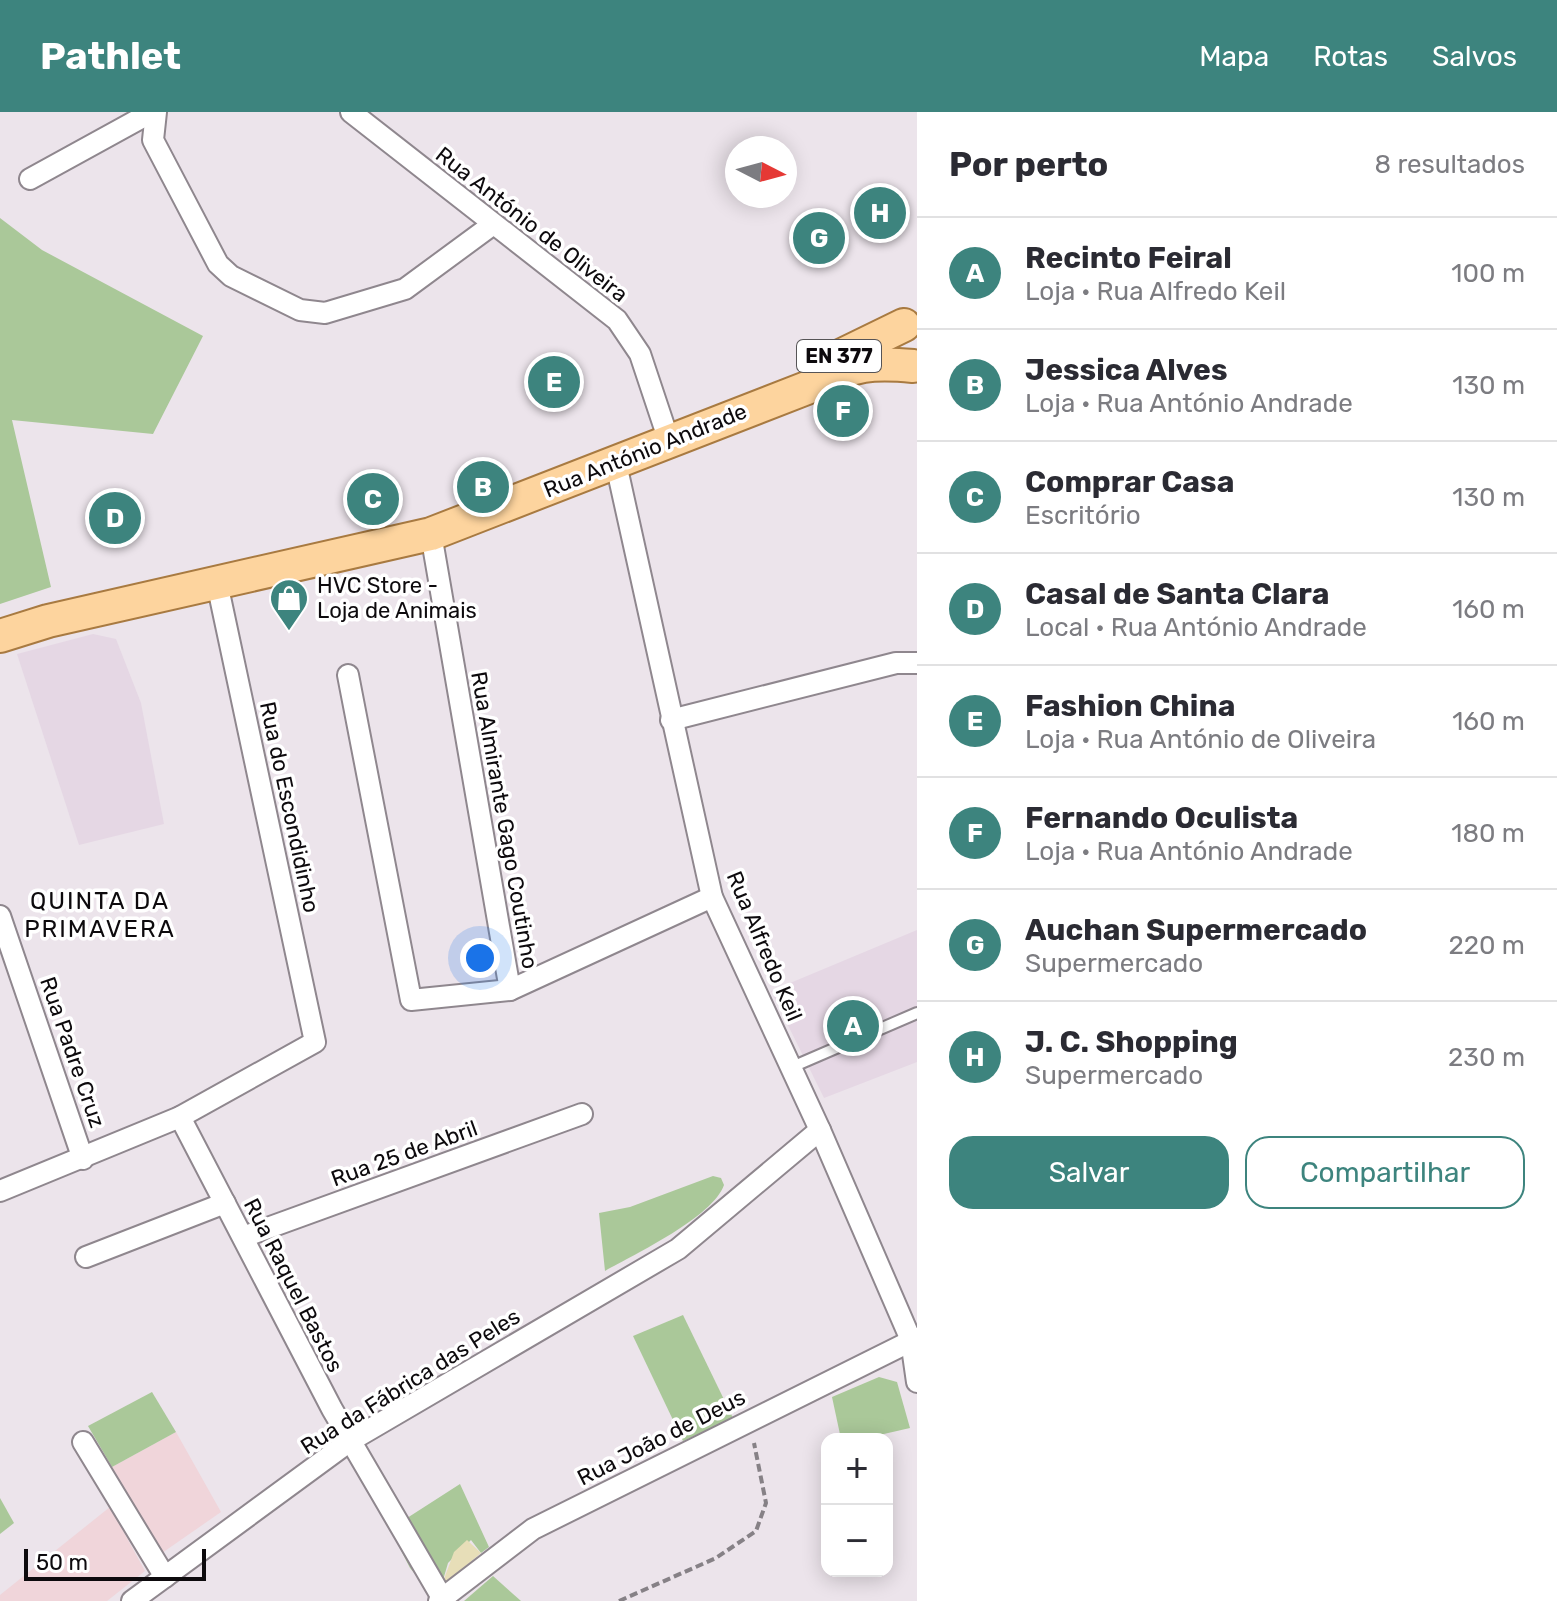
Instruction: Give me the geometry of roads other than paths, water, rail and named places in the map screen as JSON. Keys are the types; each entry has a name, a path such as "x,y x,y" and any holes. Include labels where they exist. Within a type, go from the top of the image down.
{"main road":[{"name":"Rua António Andrade","path":"779,396 810,372 911,319"},
{"name":"EN 377","path":"911,319 900,343 915,367"},
{"name":"Rua António Andrade","path":"0,636 48,621 431,534 616,464 779,396 817,384 846,368 888,363 915,367"}],"street":[{"path":"30,179 154,112"},
{"path":"154,112 153,140 218,264 231,276 304,312 325,313 399,292 492,225"},
{"name":"Rua António de Oliveira","path":"351,112 617,320 640,354 669,441"},
{"name":"Rua Alfredo Keil","path":"616,464 712,897 914,1339 917,1382"},
{"name":"Rua Almirante Gago Coutinho","path":"431,534 510,990 712,897"},
{"name":"Rua do Escondidinho","path":"180,1117 315,1042 217,583"},
{"path":"671,720 896,663 917,663"},
{"path":"348,675 411,1000 510,990"},
{"name":"Rua Padre Cruz","path":"0,916 8,962 83,1159"},
{"name":"Rua 25 de Abril","path":"243,1237 582,1114"},
{"path":"0,1191 180,1117"},
{"name":"Rua Raquel Bastos","path":"180,1117 350,1441 442,1599"},
{"name":"Rua da Fábrica das Peles","path":"132,1601 350,1441 678,1249 820,1130"},
{"path":"86,1257 225,1203"},
{"name":"Rua João de Deus","path":"442,1599 533,1529 914,1339"},
{"path":"83,1442 165,1577"}],"lane":[{"path":"792,1067 917,1013"}],"place":[{"name":"J. C. Shopping","path":"880,213"},
{"name":"Auchan Supermercado","path":"819,238"},
{"name":"Fashion China","path":"554,382"},
{"name":"Fernando Oculista","path":"843,411"},
{"name":"Jessica Alves","path":"483,487"},
{"name":"Comprar Casa","path":"373,499"},
{"name":"Casal de Santa Clara","path":"115,518"},
{"name":"HVC Store - Loja de Animais","path":"289,632"},
{"name":"Recinto Feiral","path":"853,1026"}],"district":[{"name":"QUINTA DA PRIMAVERA","path":"100,915"}]}
